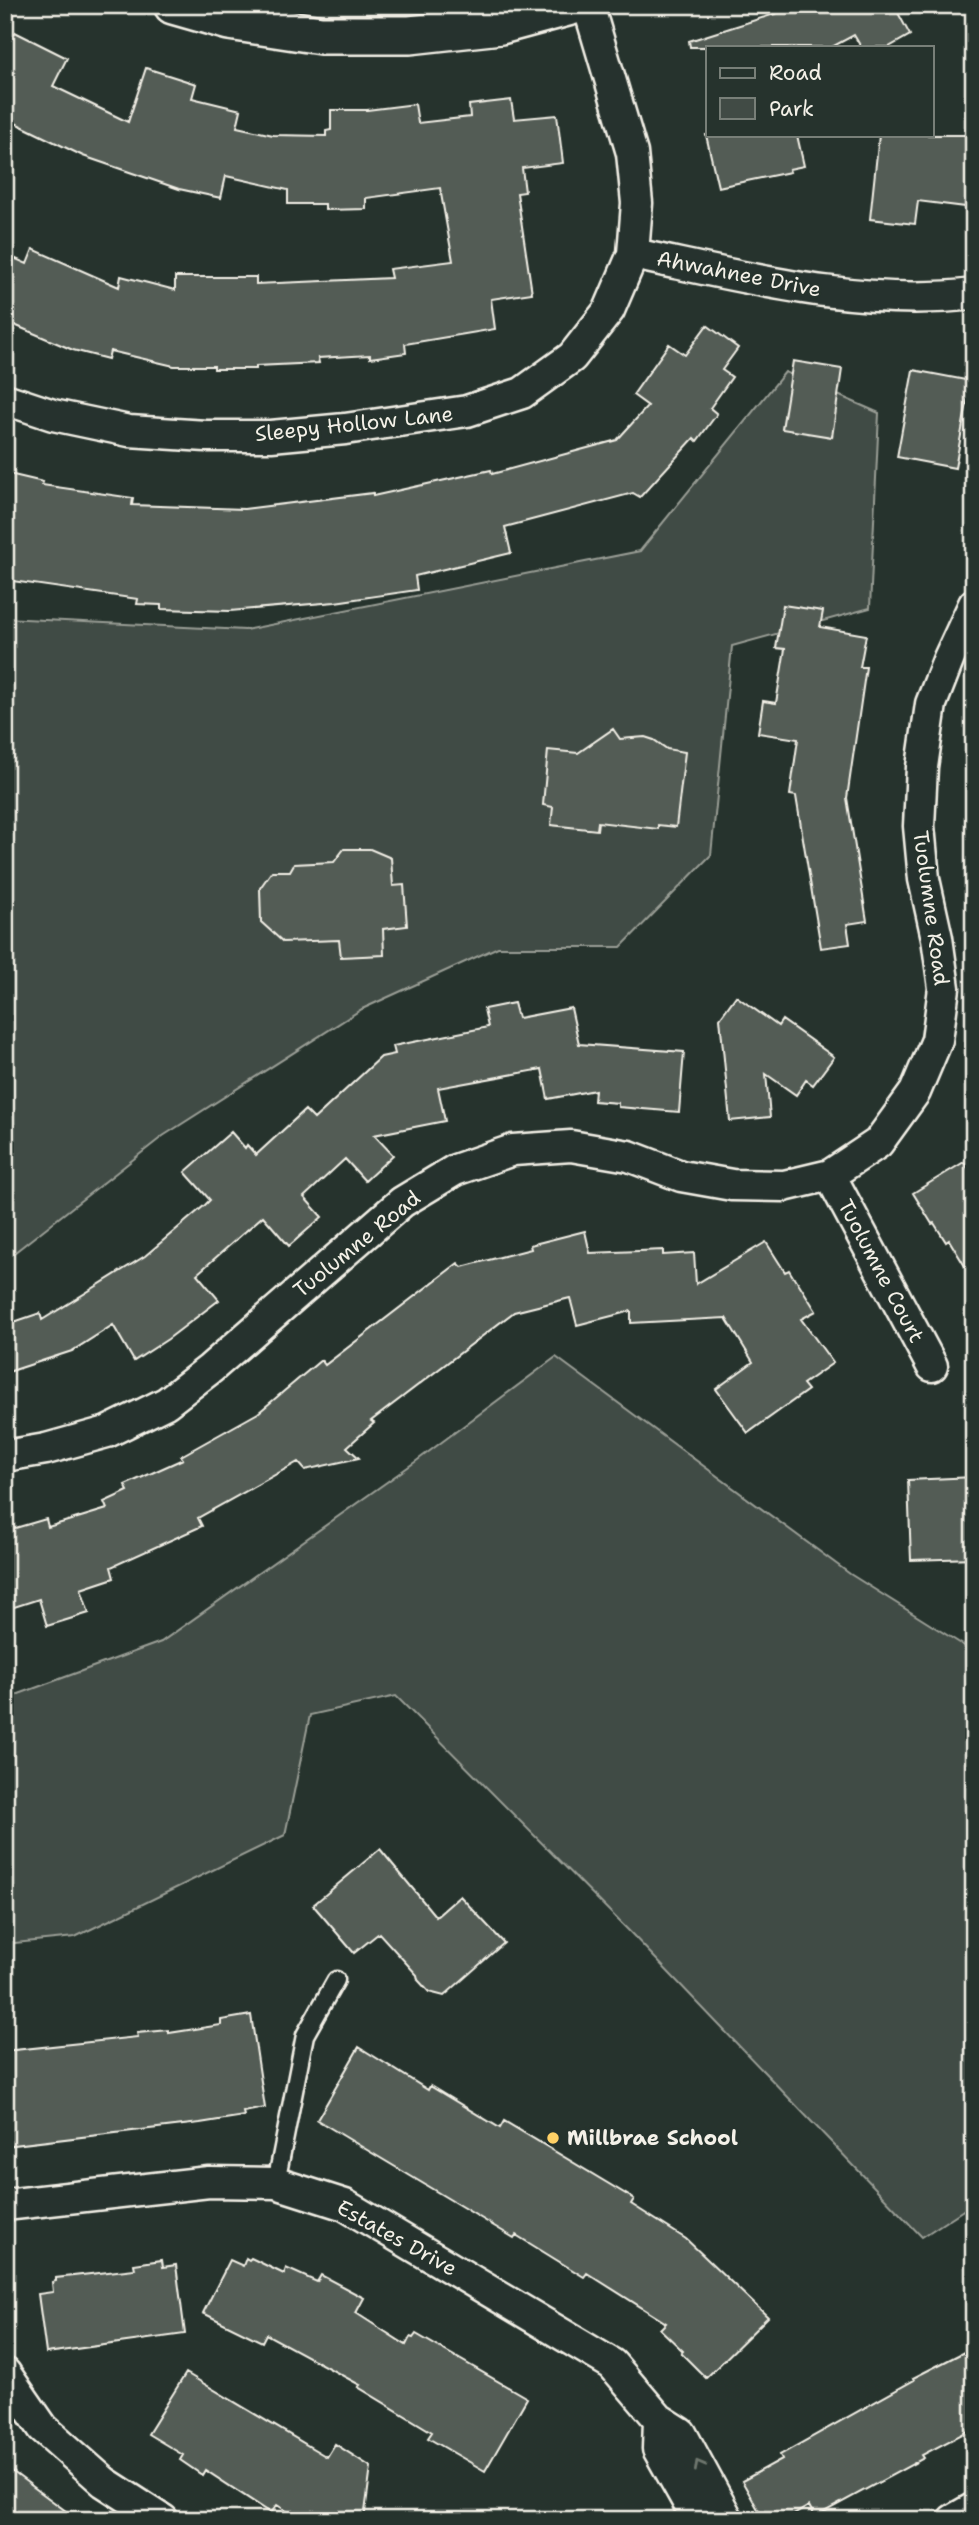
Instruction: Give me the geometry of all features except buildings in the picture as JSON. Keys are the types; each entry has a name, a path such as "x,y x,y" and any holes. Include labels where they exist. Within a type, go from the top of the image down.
{"street":[{"path":"173,5 229,21 321,36 410,35 501,25 575,5"},
{"name":"Ahwahnee Drive","path":"587,5 632,153 637,203 633,254 817,291 889,297 974,294"},
{"name":"Sleepy Hollow Lane","path":"5,399 53,415 130,431 206,436 271,436 467,411 523,393 572,357 609,310 633,254"},
{"name":"Tuolumne Road","path":"5,1455 46,1449 107,1432 166,1403 210,1369 402,1202 455,1170 513,1150 571,1146 629,1156 681,1176 732,1185 783,1186 830,1175 878,1143 915,1091 937,1040 944,988 937,937 924,879 919,826 922,767 932,704 948,659 974,604"},
{"name":"Tuolumne Court","path":"830,1175 932,1366"},
{"name":"Estates Drive","path":"5,2205 209,2182 276,2183 345,2205 612,2364 659,2419 681,2433 728,2520"},
{"path":"5,2373 43,2428 104,2482 163,2520"},
{"path":"659,2419 658,2449 698,2520"},
{"path":"953,2520 974,2508"}],"lane":[{"path":"276,2183 305,2035 336,1980"}],"green space":[{"path":"785,372 879,413 870,608 732,646 711,855 621,947 498,947 362,1009 163,1136 5,1260 5,618 245,630 640,551"},
{"path":"556,1357 850,1574 974,1652 974,2203 922,2237 629,1931 396,1696 310,1715 285,1835 75,1937 5,1944 5,1699 161,1642 415,1462"}],"place":[{"name":"Millbrae School","path":"553,2138"}]}
